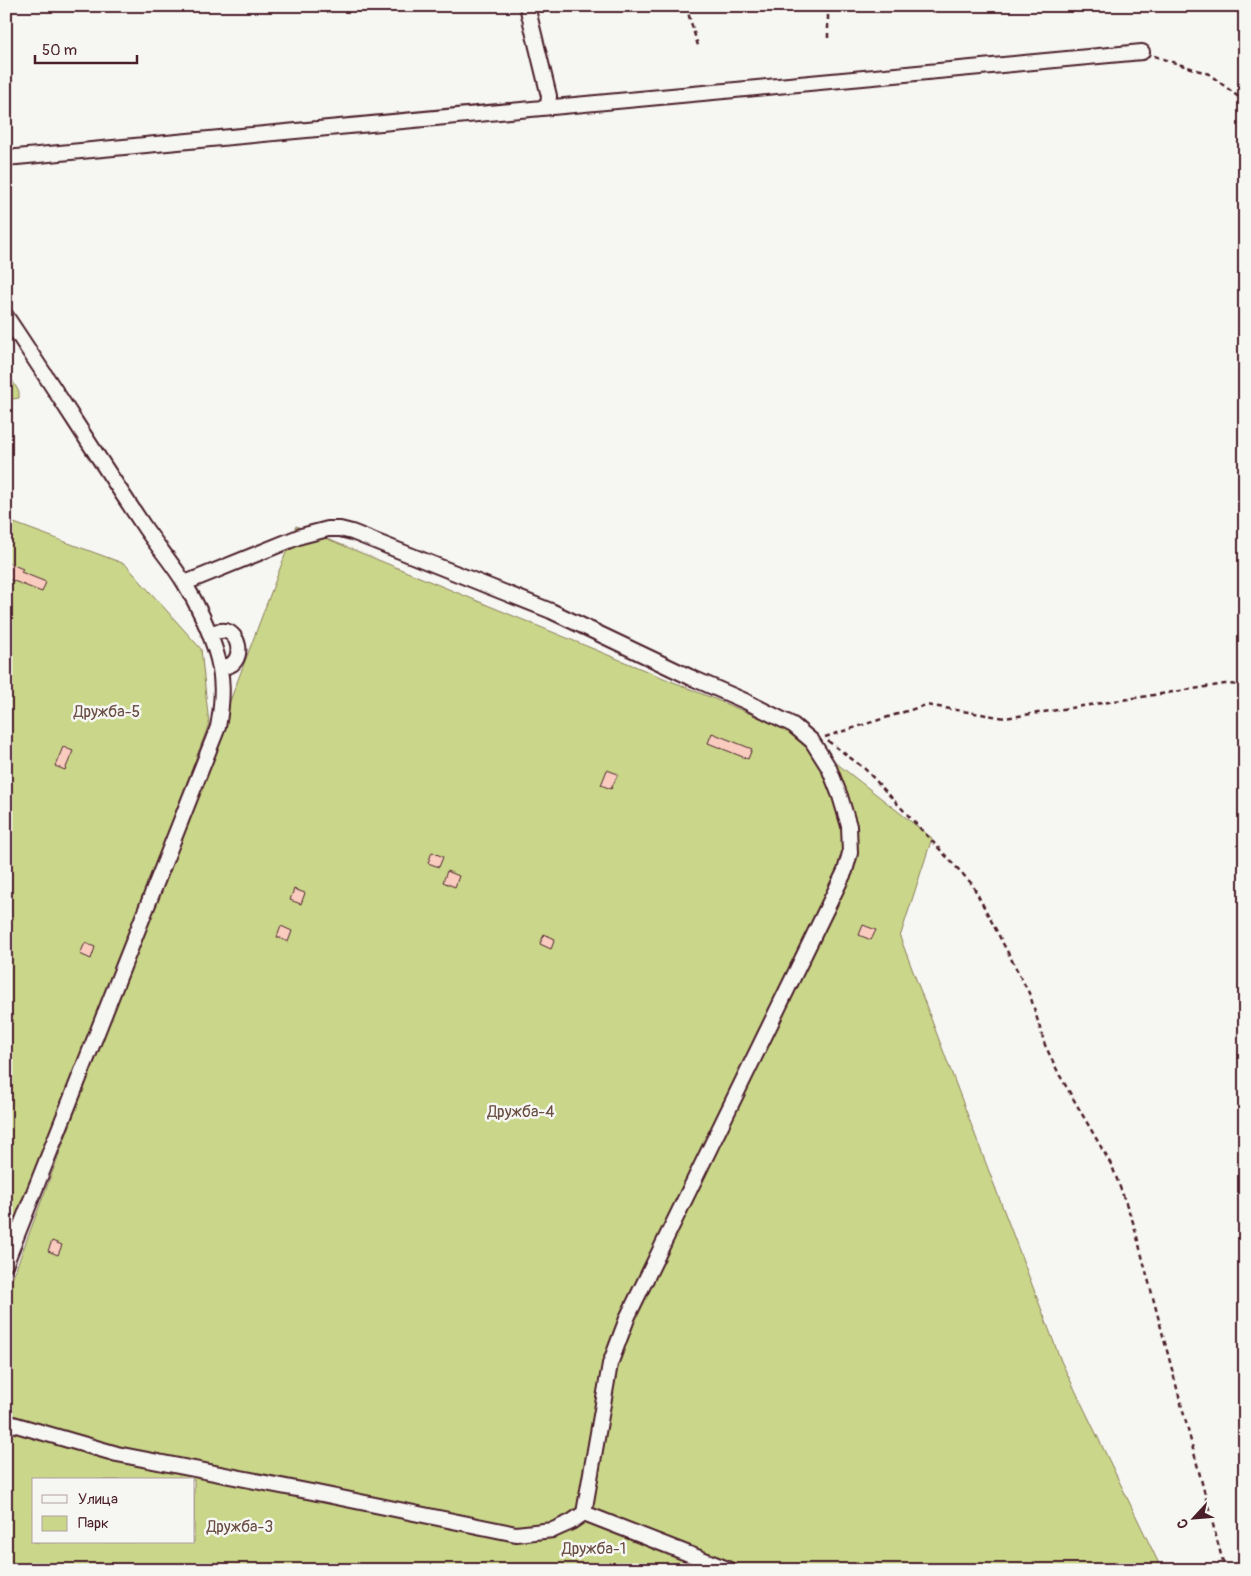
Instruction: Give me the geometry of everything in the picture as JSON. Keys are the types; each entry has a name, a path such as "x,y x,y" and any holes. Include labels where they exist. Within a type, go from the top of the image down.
{"street":[{"path":"527,6 549,96 548,107"},
{"path":"6,158 1142,52"},
{"path":"6,316 146,529 185,583 210,633 221,668 222,704 218,727 6,1263"},
{"path":"6,1422 117,1454 516,1534 553,1530 571,1522 584,1513 610,1364 628,1316 845,870 850,853 849,826 829,768 812,741 793,725 746,701 690,677 551,611 352,532 340,529 328,529 300,536 185,583"},
{"path":"210,633 226,631 232,635 239,648 237,659 231,665 221,668"},
{"path":"584,1513 730,1570"}],"path":[{"path":"686,6 699,49"},
{"path":"828,6 828,38"},
{"path":"1142,52 1209,74 1245,102"},
{"path":"1225,1570 1133,1222 1112,1166 1045,1046 1030,995 972,884 865,769 824,737 926,704 1005,718 1226,684 1245,685"}],"green space":[{"path":"6,370 19,392 19,398 6,400"},
{"name":"Дружба-5","path":"6,520 125,564 201,649 209,724 6,1261"},
{"name":"Дружба-4","path":"296,526 799,734 932,838 900,937 1061,1361 1162,1570 6,1570 6,1295"}],"building":[{"path":"6,562 23,569 21,572 46,582 42,592 6,578"},
{"path":"712,733 752,749 748,759 708,743"},
{"path":"63,747 73,751 65,770 55,766"},
{"path":"607,770 618,774 611,789 601,785"},
{"path":"432,852 443,857 439,867 428,863"},
{"path":"447,871 459,876 455,887 443,882"},
{"path":"294,889 305,893 301,904 290,900"},
{"path":"863,925 876,930 871,940 859,935"},
{"path":"281,926 292,931 288,942 277,937"},
{"path":"544,934 555,939 551,949 540,944"},
{"path":"85,943 95,947 91,959 80,954"},
{"path":"52,1241 62,1245 58,1255 48,1251"}],"park label":[{"name":"Дружба-3","path":"240,1526"},
{"name":"Дружба-1","path":"594,1548"}]}
